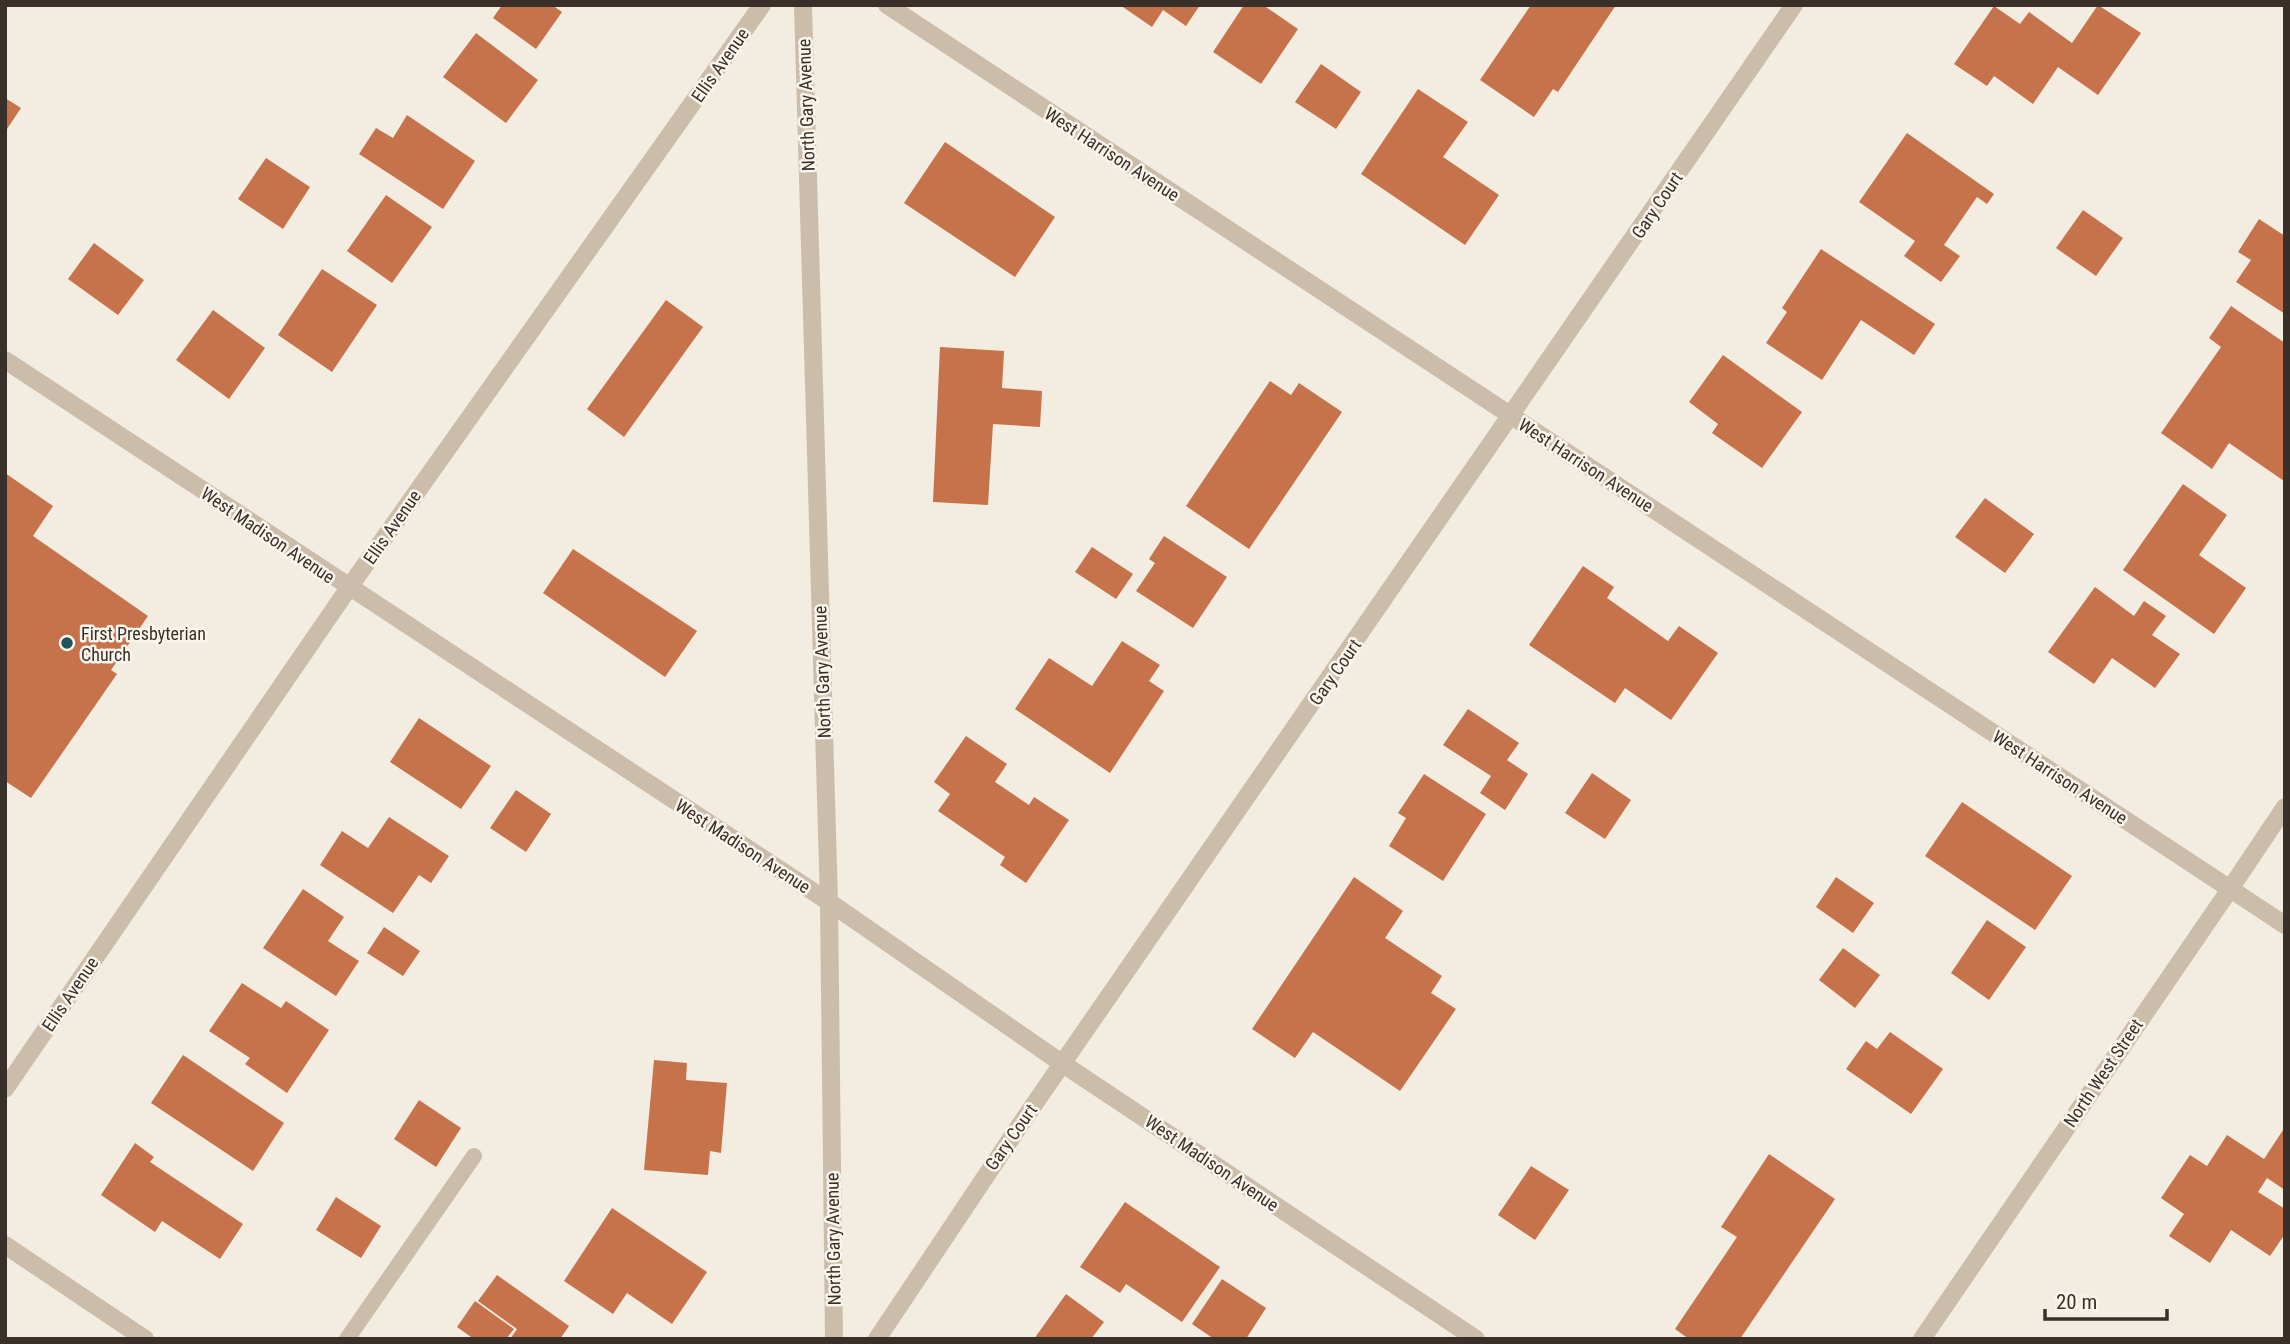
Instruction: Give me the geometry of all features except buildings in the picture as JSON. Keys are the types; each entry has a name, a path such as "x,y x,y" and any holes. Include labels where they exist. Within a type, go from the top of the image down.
{"street":[{"name":"Ellis Avenue","path":"5,1089 348,589 762,5"},
{"name":"North Gary Avenue","path":"803,5 829,902 834,1339"},
{"name":"West Harrison Avenue","path":"887,5 2285,925"},
{"name":"Gary Court","path":"877,1339 1063,1064 1794,5"},
{"name":"West Madison Avenue","path":"5,359 348,589 829,902 1063,1064 1476,1339"},
{"name":"North West Street","path":"1922,1339 2285,807"},
{"path":"5,1245 145,1339"}],"lane":[{"path":"347,1339 474,1156"}],"place":[{"name":"First Presbyterian Church","path":"67,643"}]}
